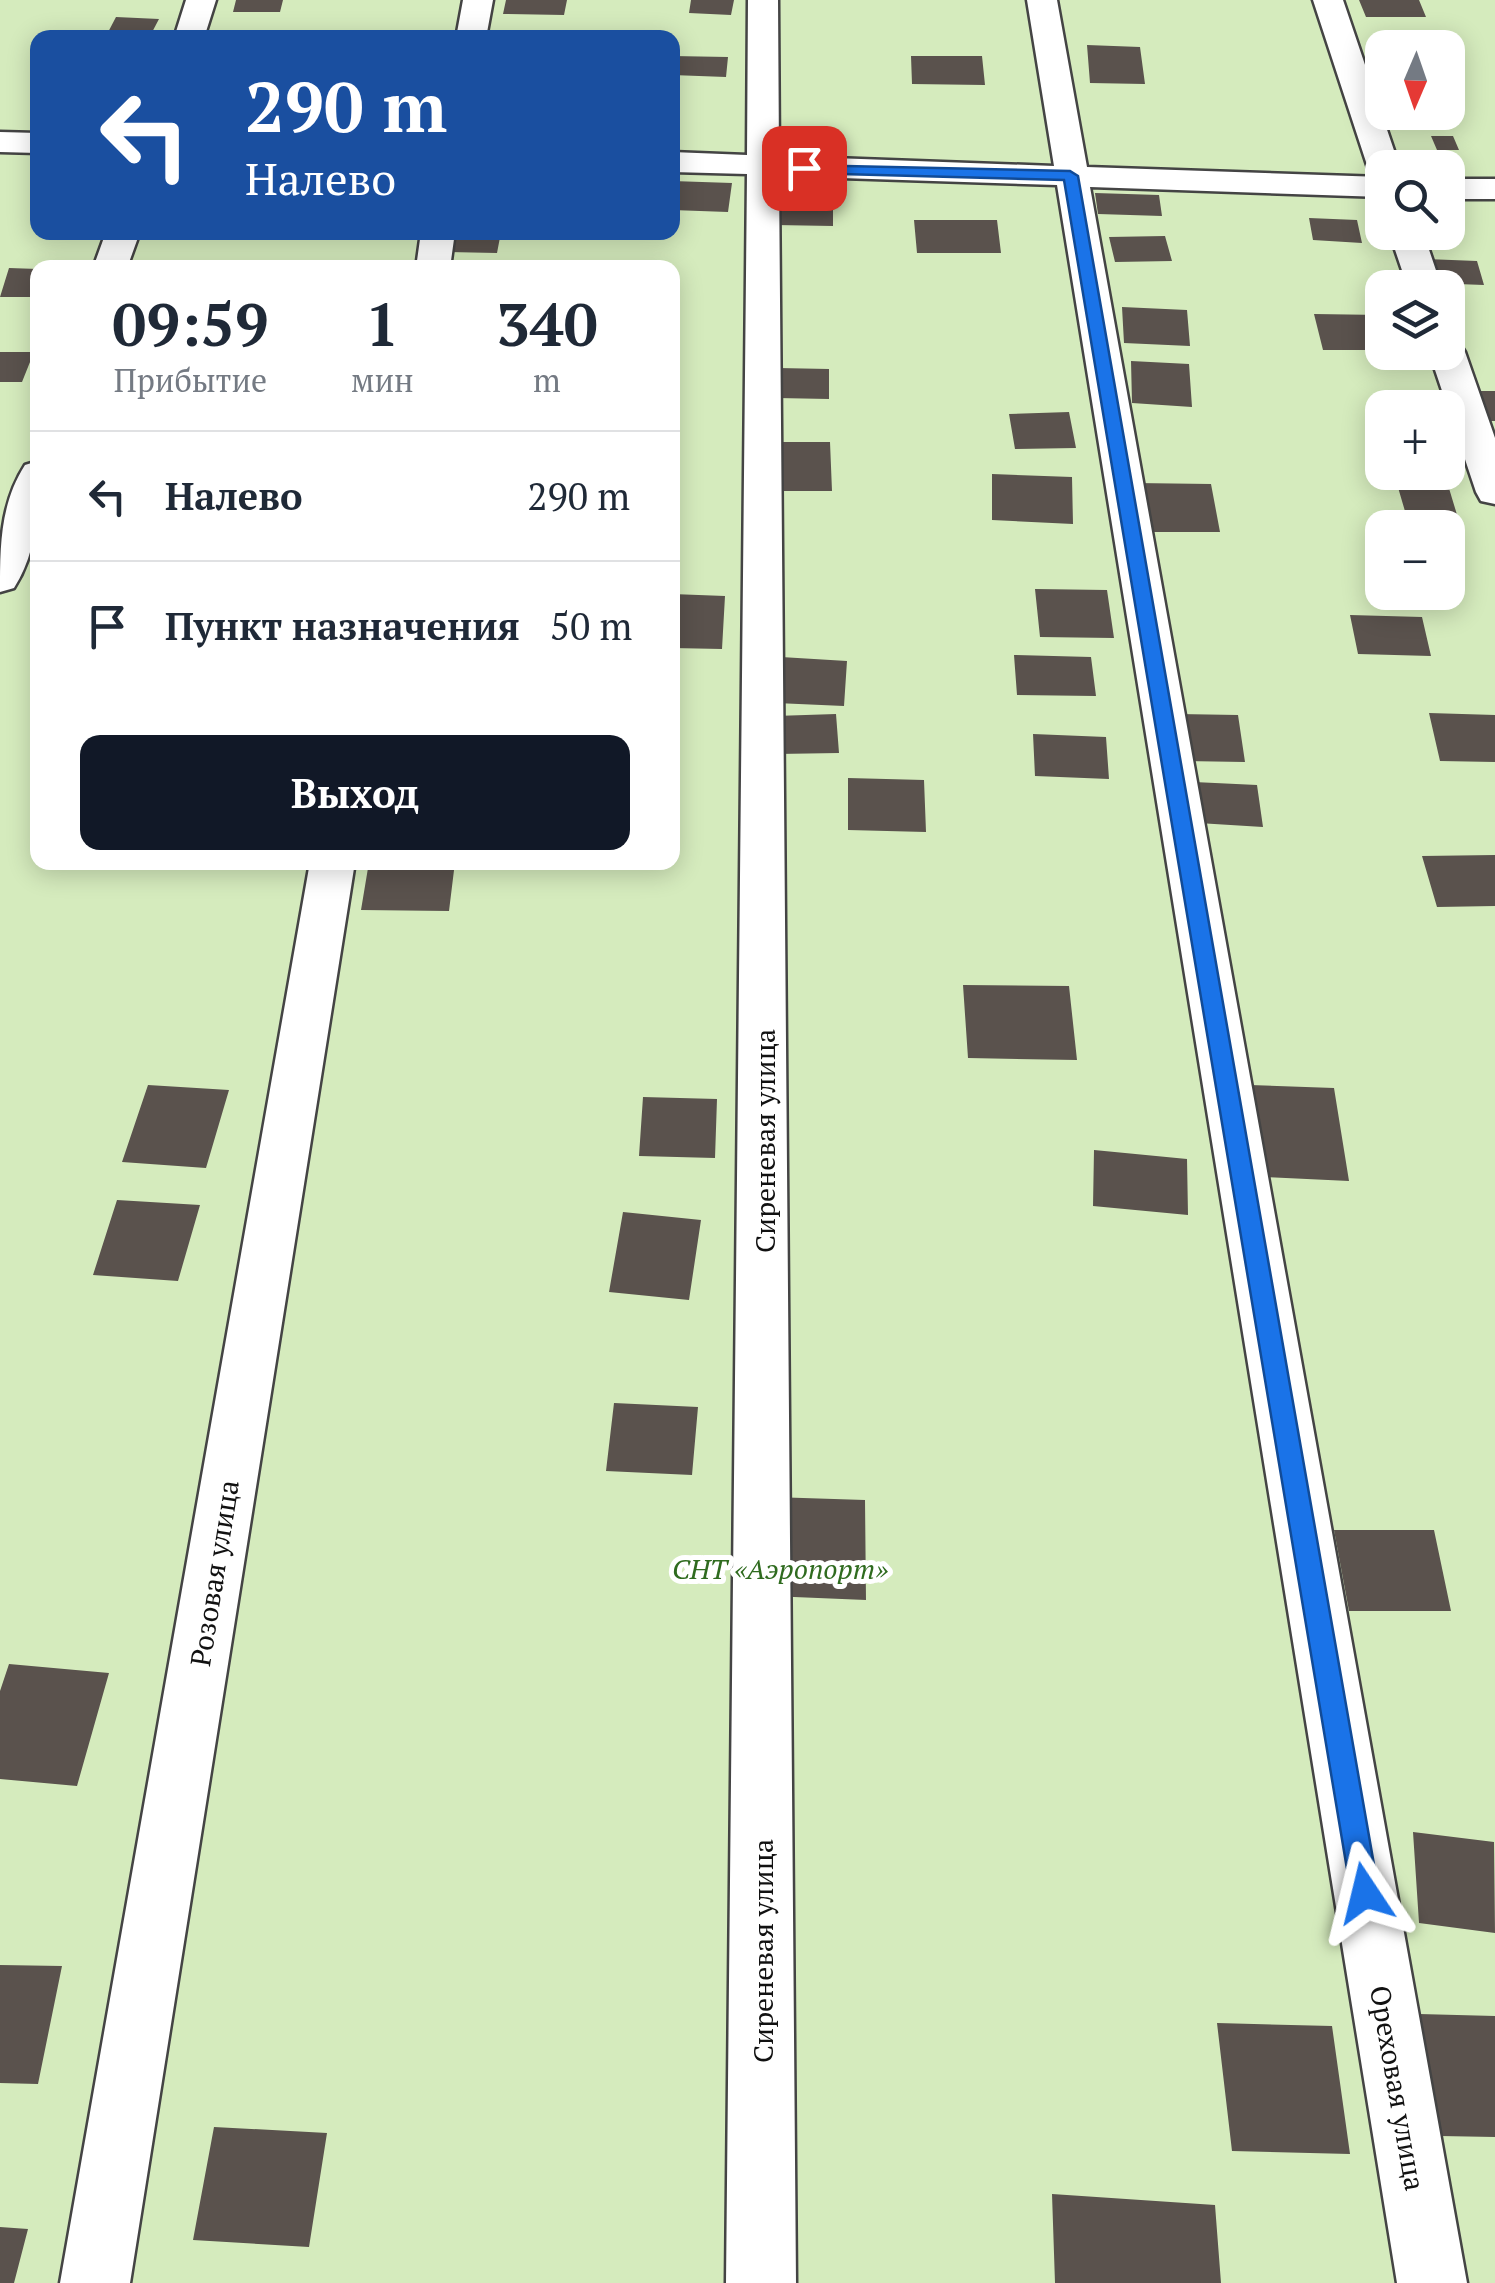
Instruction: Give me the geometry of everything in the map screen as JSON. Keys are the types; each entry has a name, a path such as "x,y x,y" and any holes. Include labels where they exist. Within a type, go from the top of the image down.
{"street":[{"path":"191,30 201,0"},
{"path":"472,30 478,0"},
{"name":"Сиреневая улица","path":"761,2283 764,0"},
{"name":"Ореховая улица","path":"1042,0 1432,2283"},
{"path":"1328,0 1378,150"},
{"path":"0,142 30,143"},
{"path":"680,162 1365,186"},
{"path":"1465,189 1495,190"},
{"path":"1453,370 1495,492"},
{"path":"0,579 30,495"},
{"name":"Розовая улица","path":"95,2283 332,870"}],"green space":[{"name":"СНТ «Аэропорт»","path":"0,0 1495,0 1495,2283 0,2283"}],"building":[{"path":"236,0 283,0 280,12 233,12"},
{"path":"506,0 567,0 564,15 503,14"},
{"path":"691,0 734,0 731,15 689,13"},
{"path":"1359,0 1419,0 1426,17 1366,17"},
{"path":"116,17 159,19 153,30 109,30"},
{"path":"1087,45 1140,47 1145,84 1090,83"},
{"path":"680,56 728,57 726,77 680,75"},
{"path":"911,56 982,56 985,85 912,84"},
{"path":"1431,136 1453,136 1459,150 1437,150"},
{"path":"680,181 732,183 728,212 680,210"},
{"path":"1095,193 1159,195 1162,216 1098,214"},
{"path":"777,194 833,195 833,226 776,225"},
{"path":"1309,218 1357,220 1362,243 1313,240"},
{"path":"914,220 997,220 1001,253 917,253"},
{"path":"1165,236 1172,261 1115,262 1109,237"},
{"path":"450,240 499,240 497,253 448,252"},
{"path":"1426,259 1477,261 1484,285 1465,284 1465,270 1428,270"},
{"path":"9,268 30,269 30,297 0,297"},
{"path":"1122,307 1187,310 1190,346 1124,343"},
{"path":"1314,314 1365,315 1365,350 1323,350"},
{"path":"0,352 30,352 22,382 0,382"},
{"path":"1131,361 1189,364 1192,407 1132,403"},
{"path":"778,368 829,369 829,399 777,398"},
{"path":"1473,391 1495,391 1495,421 1484,421"},
{"path":"1069,412 1076,448 1015,449 1009,414"},
{"path":"776,442 830,442 832,491 776,491"},
{"path":"992,474 1072,477 1073,524 992,520"},
{"path":"1135,483 1211,484 1220,532 1142,532"},
{"path":"1399,490 1450,490 1456,510 1405,510"},
{"path":"1035,589 1107,590 1114,638 1040,637"},
{"path":"680,594 725,596 722,649 680,648"},
{"path":"1350,615 1422,617 1431,656 1358,654"},
{"path":"1014,655 1091,657 1096,696 1017,695"},
{"path":"781,657 847,661 844,706 776,703"},
{"path":"1429,713 1495,715 1495,762 1440,761"},
{"path":"836,714 839,753 777,754 775,716"},
{"path":"1178,714 1238,715 1245,762 1184,761"},
{"path":"1033,734 1106,737 1109,779 1035,776"},
{"path":"848,778 924,780 926,832 848,830"},
{"path":"1194,782 1257,785 1263,827 1198,823"},
{"path":"1495,855 1495,906 1437,907 1422,856"},
{"path":"368,870 454,870 449,911 361,910"},
{"path":"963,985 1069,986 1077,1060 968,1058"},
{"path":"148,1085 229,1090 206,1168 122,1162"},
{"path":"1250,1085 1334,1088 1349,1181 1262,1177"},
{"path":"643,1097 717,1099 715,1158 639,1156"},
{"path":"1094,1150 1187,1159 1188,1215 1093,1206"},
{"path":"117,1200 200,1205 178,1281 93,1275"},
{"path":"623,1212 701,1220 689,1300 609,1292"},
{"path":"614,1403 698,1407 692,1475 606,1471"},
{"path":"772,1497 865,1500 866,1600 770,1596"},
{"path":"1334,1530 1434,1530 1451,1611 1349,1611"},
{"path":"9,1664 109,1673 77,1786 0,1779 0,1691"},
{"path":"1413,1832 1494,1842 1495,1933 1419,1923"},
{"path":"0,1965 62,1966 38,2084 0,2083"},
{"path":"1419,2014 1495,2016 1495,2137 1440,2136"},
{"path":"1217,2023 1332,2026 1350,2154 1232,2151"},
{"path":"214,2127 327,2133 309,2247 193,2240"},
{"path":"1052,2194 1215,2205 1221,2283 1055,2283"},
{"path":"0,2227 28,2229 14,2283 0,2283"}],"route":[{"path":"804,168 1070,176 1365,1893"}]}
